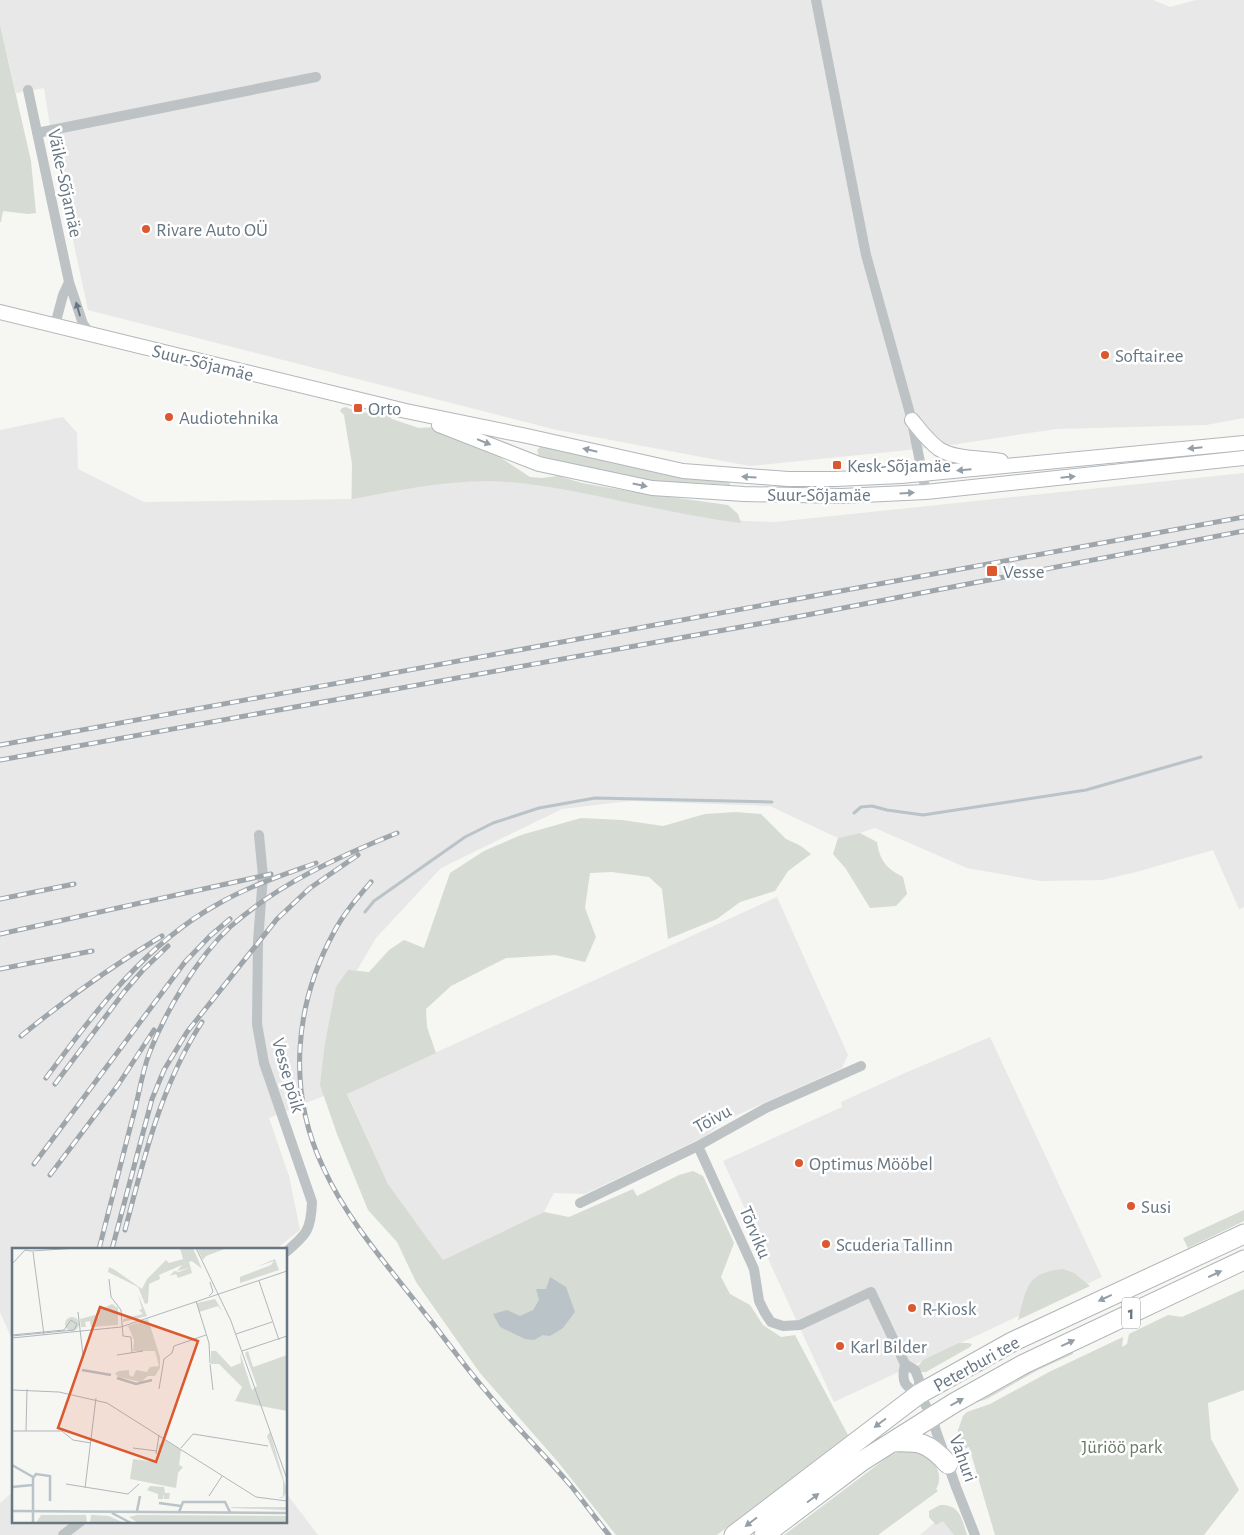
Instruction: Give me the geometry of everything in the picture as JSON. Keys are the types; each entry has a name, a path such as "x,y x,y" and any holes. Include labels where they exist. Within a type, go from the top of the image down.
{"highway":[{"name":"Peterburi tee","path":"734,1535 919,1394 1012,1342 1244,1234"},
{"name":"Peterburi tee","path":"764,1535 862,1461 932,1416 1024,1364 1244,1260"},
{"path":"892,1442 919,1442 938,1452 948,1464"}],"main road":[{"name":"Suur-Sõjamäe","path":"0,312 406,411 684,471 744,476 835,479 923,474 1244,443"},
{"name":"Suur-Sõjamäe","path":"406,411 539,464 652,488 744,494 842,496 926,492 1244,458"},
{"path":"912,420 927,440 940,450 953,455 987,458 1016,465"},
{"path":"523,458 527,436"}],"street":[{"path":"816,0 866,255 912,420 926,492"},
{"path":"37,133 316,77"},
{"name":"Väike-Sõjamäe","path":"28,90 69,282 83,324 91,334"},
{"path":"55,326 63,295 69,282"},
{"name":"Vesse põik","path":"259,835 263,876 258,941 257,1024 264,1063 312,1202 311,1222 302,1238 288,1250"},
{"name":"Tõivu","path":"580,1203 698,1146 766,1108 861,1066"},
{"name":"Tõrviku","path":"698,1146 754,1269 759,1301 771,1322 783,1326 800,1325 871,1292 905,1364 915,1370 919,1380 919,1394"},
{"name":"Vahuri","path":"919,1394 932,1416 975,1535"},
{"path":"64,1535 80,1522"}],"shaded area":[{"path":"0,0 1153,0 1170,7 1196,0 1244,0 1244,418 1206,425 1056,429 938,447 750,466 557,430 88,310 54,151 44,88 16,93 0,25"},
{"path":"344,415 519,480 566,485 744,521 775,522 1244,473 1244,907 1239,909 1213,850 1102,880 1040,881 967,868 875,828 838,838 770,806 630,801 562,809 441,868 376,938 350,982 326,1095 269,1118 289,1176 300,1230 277,1248 12,1248 12,1339 0,1312 0,430 63,417 77,433 78,469 144,502 351,499 352,463"},
{"path":"777,897 848,1055 842,1068 724,1121 706,1136 585,1194 554,1193 544,1212 443,1260 388,1184 347,1093"},
{"path":"990,1037 1102,1277 834,1402 723,1161 842,1107 841,1102"},
{"path":"550,1277 566,1287 575,1312 563,1328 550,1336 543,1335 534,1340 525,1339 500,1327 493,1314 507,1310 520,1316 533,1310 539,1300 536,1289 546,1289"},
{"path":"12,1493 12,1522 288,1522 288,1496 318,1535 0,1535 0,1503"},
{"path":"950,1509 962,1535 920,1535"}],"green space":[{"path":"0,25 31,161 36,213 3,211 1,222 0,222"},
{"path":"346,407 381,415 382,413 386,414 392,419 419,428 435,427 489,450 530,477 558,476 582,483 634,492 728,505 738,514 741,523 683,514 557,488 522,483 470,481 352,499 352,463 344,415 340,411"},
{"path":"543,446 670,476 726,480 729,481 730,485 632,478 542,458 537,450"},
{"path":"736,812 761,814 786,839 801,846 811,854 788,871 775,891 740,902 717,919 668,939 662,889 649,877 612,872 590,873 585,908 596,937 585,962 555,955 506,958 451,986 426,1009 427,1027 436,1053 347,1094 388,1184 443,1260 544,1212 569,1217 633,1189 637,1196 679,1175 693,1171 703,1176 734,1243 721,1277 730,1294 750,1305 763,1325 781,1337 795,1335 848,1435 717,1535 616,1535 558,1462 480,1373 416,1282 397,1242 368,1210 337,1134 320,1085 325,1043 336,987 348,970 369,972 389,950 404,940 424,948 450,873 484,851 521,835 581,818 622,820 663,826 705,814"},
{"path":"860,833 877,842 882,859 892,870 903,877 907,894 896,906 870,908 846,869 833,854 838,838"},
{"path":"1244,1210 1244,1221 1188,1248 1183,1238"},
{"path":"1063,1269 1074,1273 1090,1286 1018,1320 1026,1291 1034,1278 1041,1274"},
{"name":"Jüriöö park","path":"1244,1289 1244,1390 1208,1403 1211,1439 1239,1490 1204,1535 995,1535 969,1447 962,1450 958,1435 963,1416 967,1412 990,1404 1049,1372 1123,1337 1122,1347 1127,1344 1129,1334 1168,1315 1182,1317"},
{"path":"959,1343 972,1344 970,1347 926,1372 920,1372 918,1366 923,1360"},
{"path":"1073,1351 1073,1354 1038,1370 987,1399 968,1405 1003,1384"},
{"path":"904,1449 916,1449 932,1460 938,1471 939,1483 936,1489 938,1491 878,1535 784,1535 889,1456"},
{"path":"940,1505 947,1505 956,1510 962,1518 967,1535 954,1535 943,1521 936,1525 929,1517 929,1511"}],"waterway":[{"path":"854,813 861,807 872,806 923,815 1086,790 1201,757"},
{"path":"365,912 374,901 465,837 493,823 539,808 595,798 772,802"}],"railway":[{"path":"0,745 1244,517"},
{"path":"0,760 791,618 1244,531"},
{"path":"99,1248 149,1054 173,1004 194,970 230,927 268,898 309,873 397,833"},
{"path":"112,1248 152,1099 164,1070 187,1032 277,919 310,888 358,855"},
{"path":"46,1078 123,981 167,939 192,920 218,904 266,881 316,863"},
{"path":"0,934 271,874"},
{"path":"371,882 356,899 334,932 310,989 303,1018 300,1078 311,1138 333,1187 368,1242 477,1380 571,1486 609,1535"},
{"path":"0,899 74,884"},
{"path":"34,1164 185,962 210,936 230,919"},
{"path":"21,1036 90,983 162,936"},
{"path":"55,1084 124,992 168,946"},
{"path":"0,969 92,951"},
{"path":"125,1230 155,1123 175,1071 202,1022"},
{"path":"50,1175 118,1085 154,1030"}],"place":[{"name":"Rivare Auto OÜ","path":"146,229"},
{"name":"Softair.ee","path":"1105,355"},
{"name":"Orto","path":"358,408"},
{"name":"Audiotehnika","path":"169,417"},
{"name":"Kesk-Sõjamäe","path":"837,465"},
{"name":"Vesse","path":"992,571"},
{"name":"Optimus Mööbel","path":"799,1163"},
{"name":"Susi","path":"1131,1206"},
{"name":"Scuderia Tallinn","path":"826,1244"},
{"name":"R-Kiosk","path":"912,1308"},
{"name":"Karl Bilder","path":"840,1346"}]}
